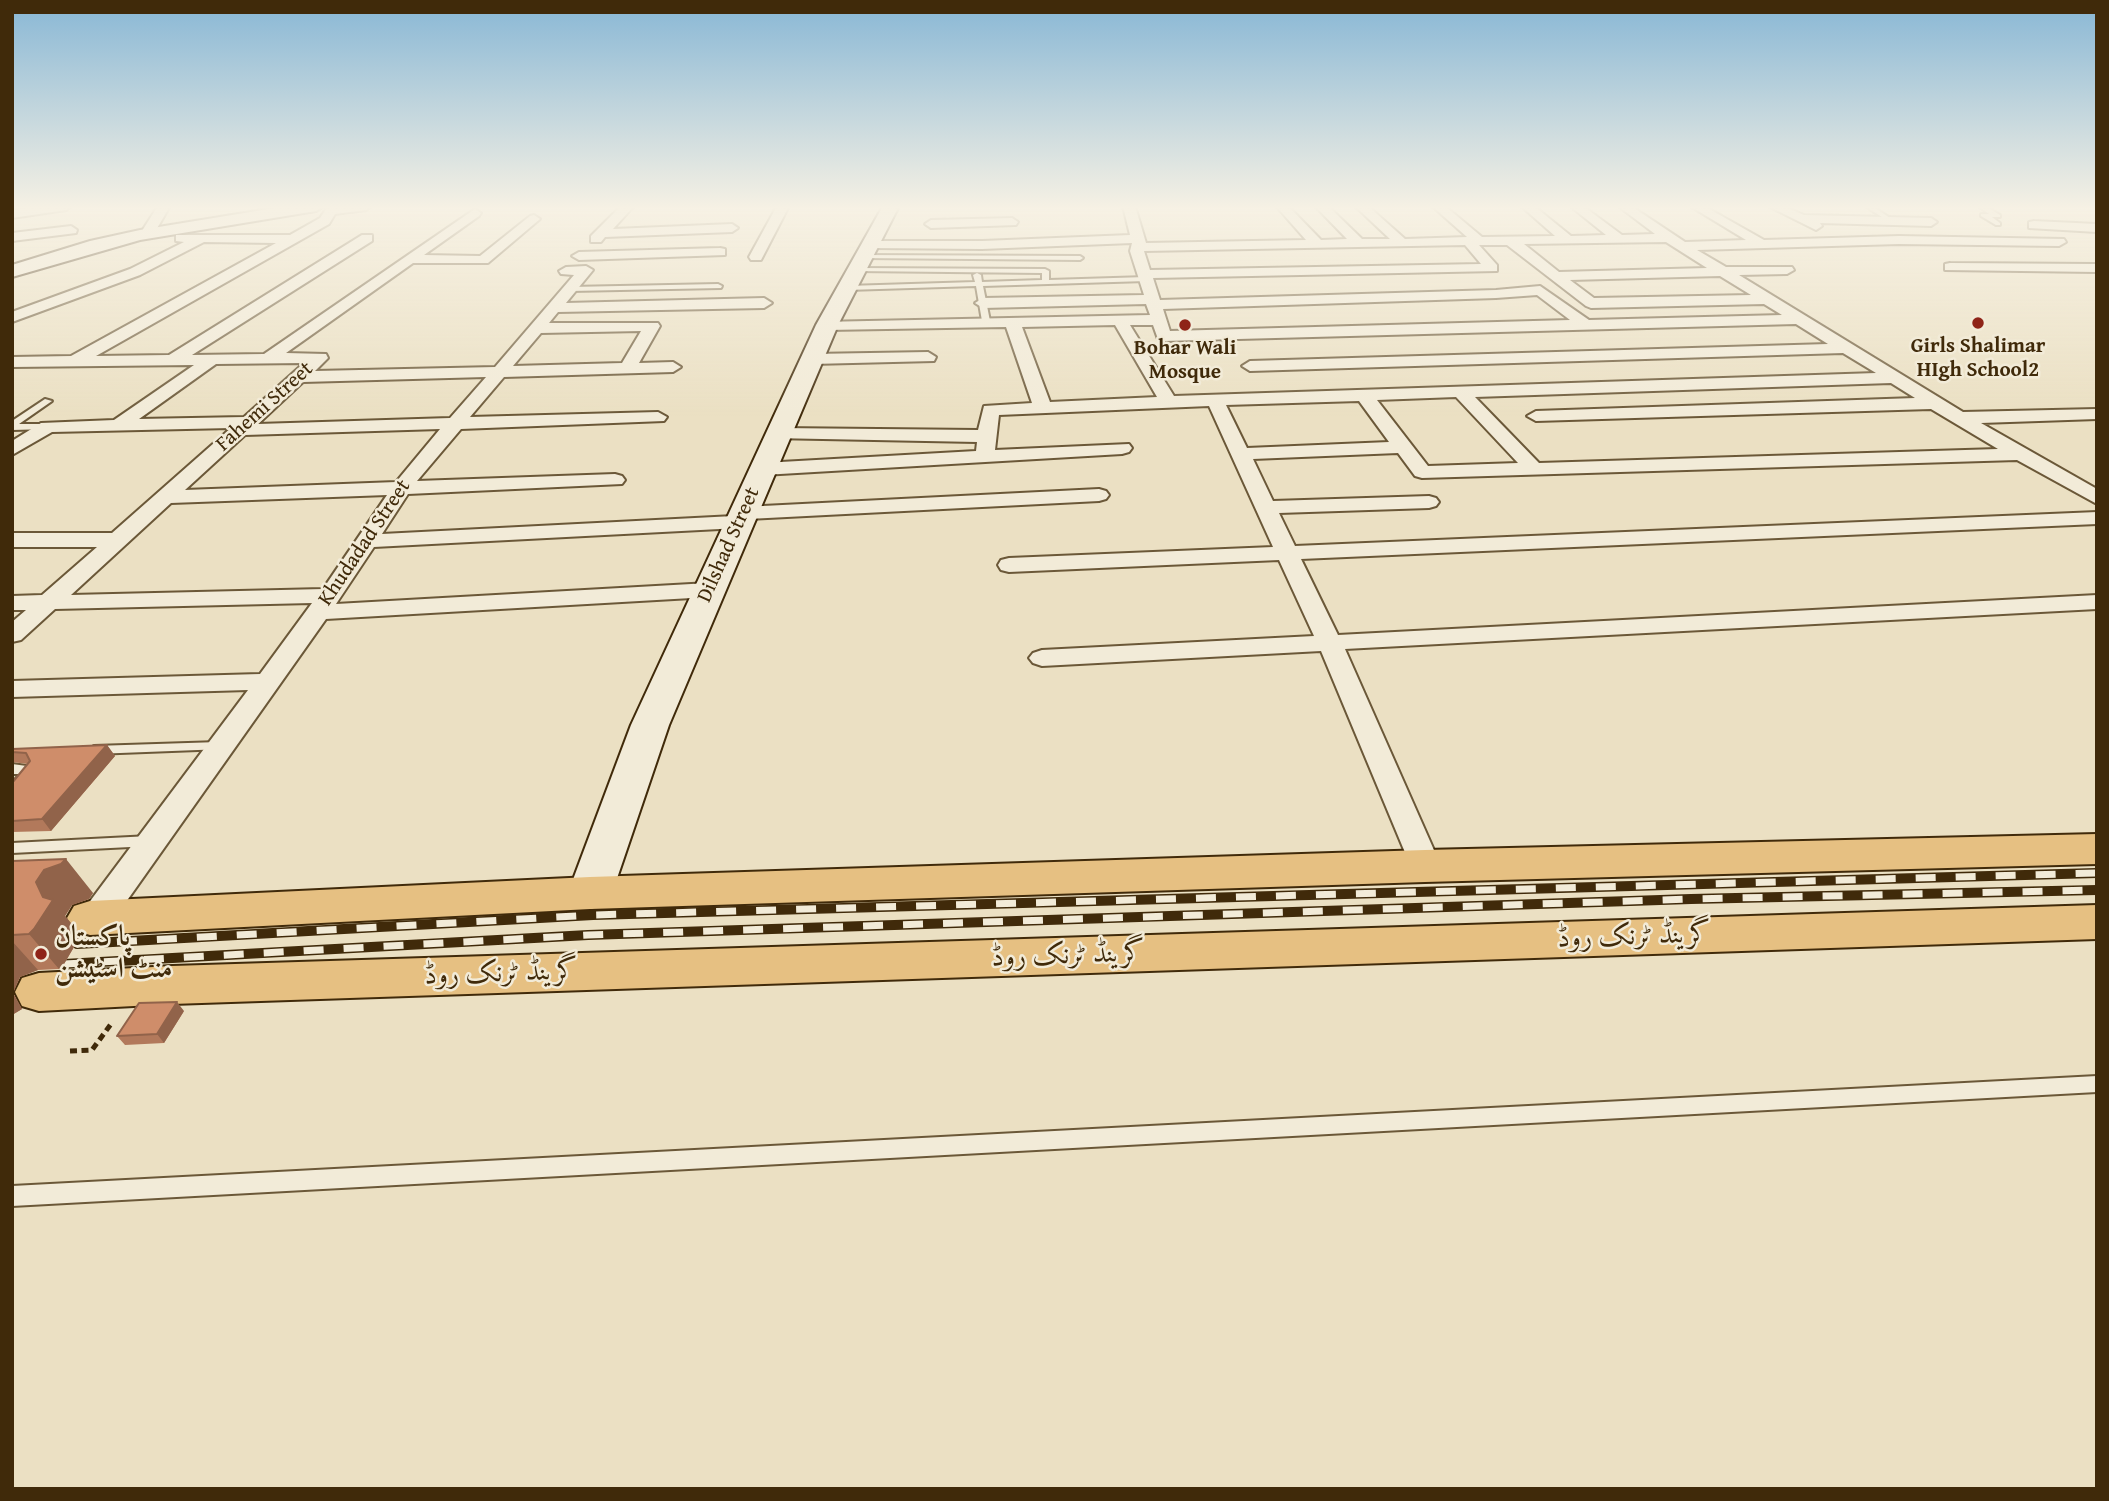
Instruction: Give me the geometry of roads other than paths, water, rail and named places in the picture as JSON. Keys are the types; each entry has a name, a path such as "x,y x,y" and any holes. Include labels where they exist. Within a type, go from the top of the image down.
{"main road":[{"path":"93,917 590,893 1425,866 2097,849"},
{"name":"گرینڈ ٹرنک روڈ","path":"39,992 2097,922"}],"street":[{"path":"12,317 124,276"},
{"path":"75,361 226,276"},
{"path":"173,360 306,276"},
{"path":"269,358 384,277 409,276"},
{"name":"Khudadad Street","path":"93,917 324,604 401,488 581,276"},
{"name":"Dilshad Street","path":"590,893 650,724 827,325 854,276"},
{"path":"1145,276 1158,315"},
{"path":"1557,276 1591,303 1768,299"},
{"path":"1731,276 1936,403 2097,498"},
{"path":"1013,324 1120,321 1158,315 1540,290 1586,324"},
{"path":"553,308 764,303"},
{"path":"983,303 1158,315 1586,324 1800,319"},
{"path":"827,325 1013,321 1043,408"},
{"path":"1120,321 1169,402"},
{"path":"536,328 652,326 628,368"},
{"path":"1238,345 1267,398"},
{"path":"1250,366 1848,348"},
{"path":"812,359 928,357"},
{"name":"Fahemi Street","path":"12,362 320,358 12,635"},
{"path":"119,425 213,359"},
{"path":"1447,360 1468,391 1533,468"},
{"path":"12,373 41,362"},
{"path":"299,377 673,367"},
{"path":"986,446 990,410 1363,394 1896,378"},
{"path":"1363,394 1422,472 2023,454"},
{"path":"1215,400 1330,643 1425,866"},
{"path":"1536,416 1936,403"},
{"path":"1961,418 2097,414"},
{"path":"12,449 48,427 455,423 658,417"},
{"path":"779,434 986,446 1122,448"},
{"path":"763,468 986,446"},
{"path":"1241,454 1403,447"},
{"path":"165,497 615,480"},
{"path":"367,541 1099,495"},
{"path":"1266,507 1429,502"},
{"path":"1009,565 2097,518"},
{"path":"12,540 118,540"},
{"path":"12,603 324,604 709,590"},
{"path":"1042,658 2097,601"},
{"path":"12,689 265,682"}],"lane":[{"path":"904,276 940,285 1144,276"},
{"path":"940,285 942,276"},
{"path":"977,276 986,321"},
{"path":"1045,276 1046,282"},
{"path":"569,289 718,286"},
{"path":"12,426 48,401"},
{"path":"12,426 48,427"},
{"path":"81,750 219,746"},
{"path":"12,769 29,770 12,793"},
{"path":"12,848 150,841"},
{"path":"12,1196 2097,1084"}],"railway":[{"path":"77,944 593,915 2097,873"},
{"path":"64,964 588,935 1691,899 2097,890"}],"place":[{"name":"Girls Shalimar HIgh School2","path":"1978,323"},
{"name":"Bohar Wali Mosque","path":"1185,325"},
{"name":"پاکستان منٹ اسٹیشن","path":"41,954"}]}
